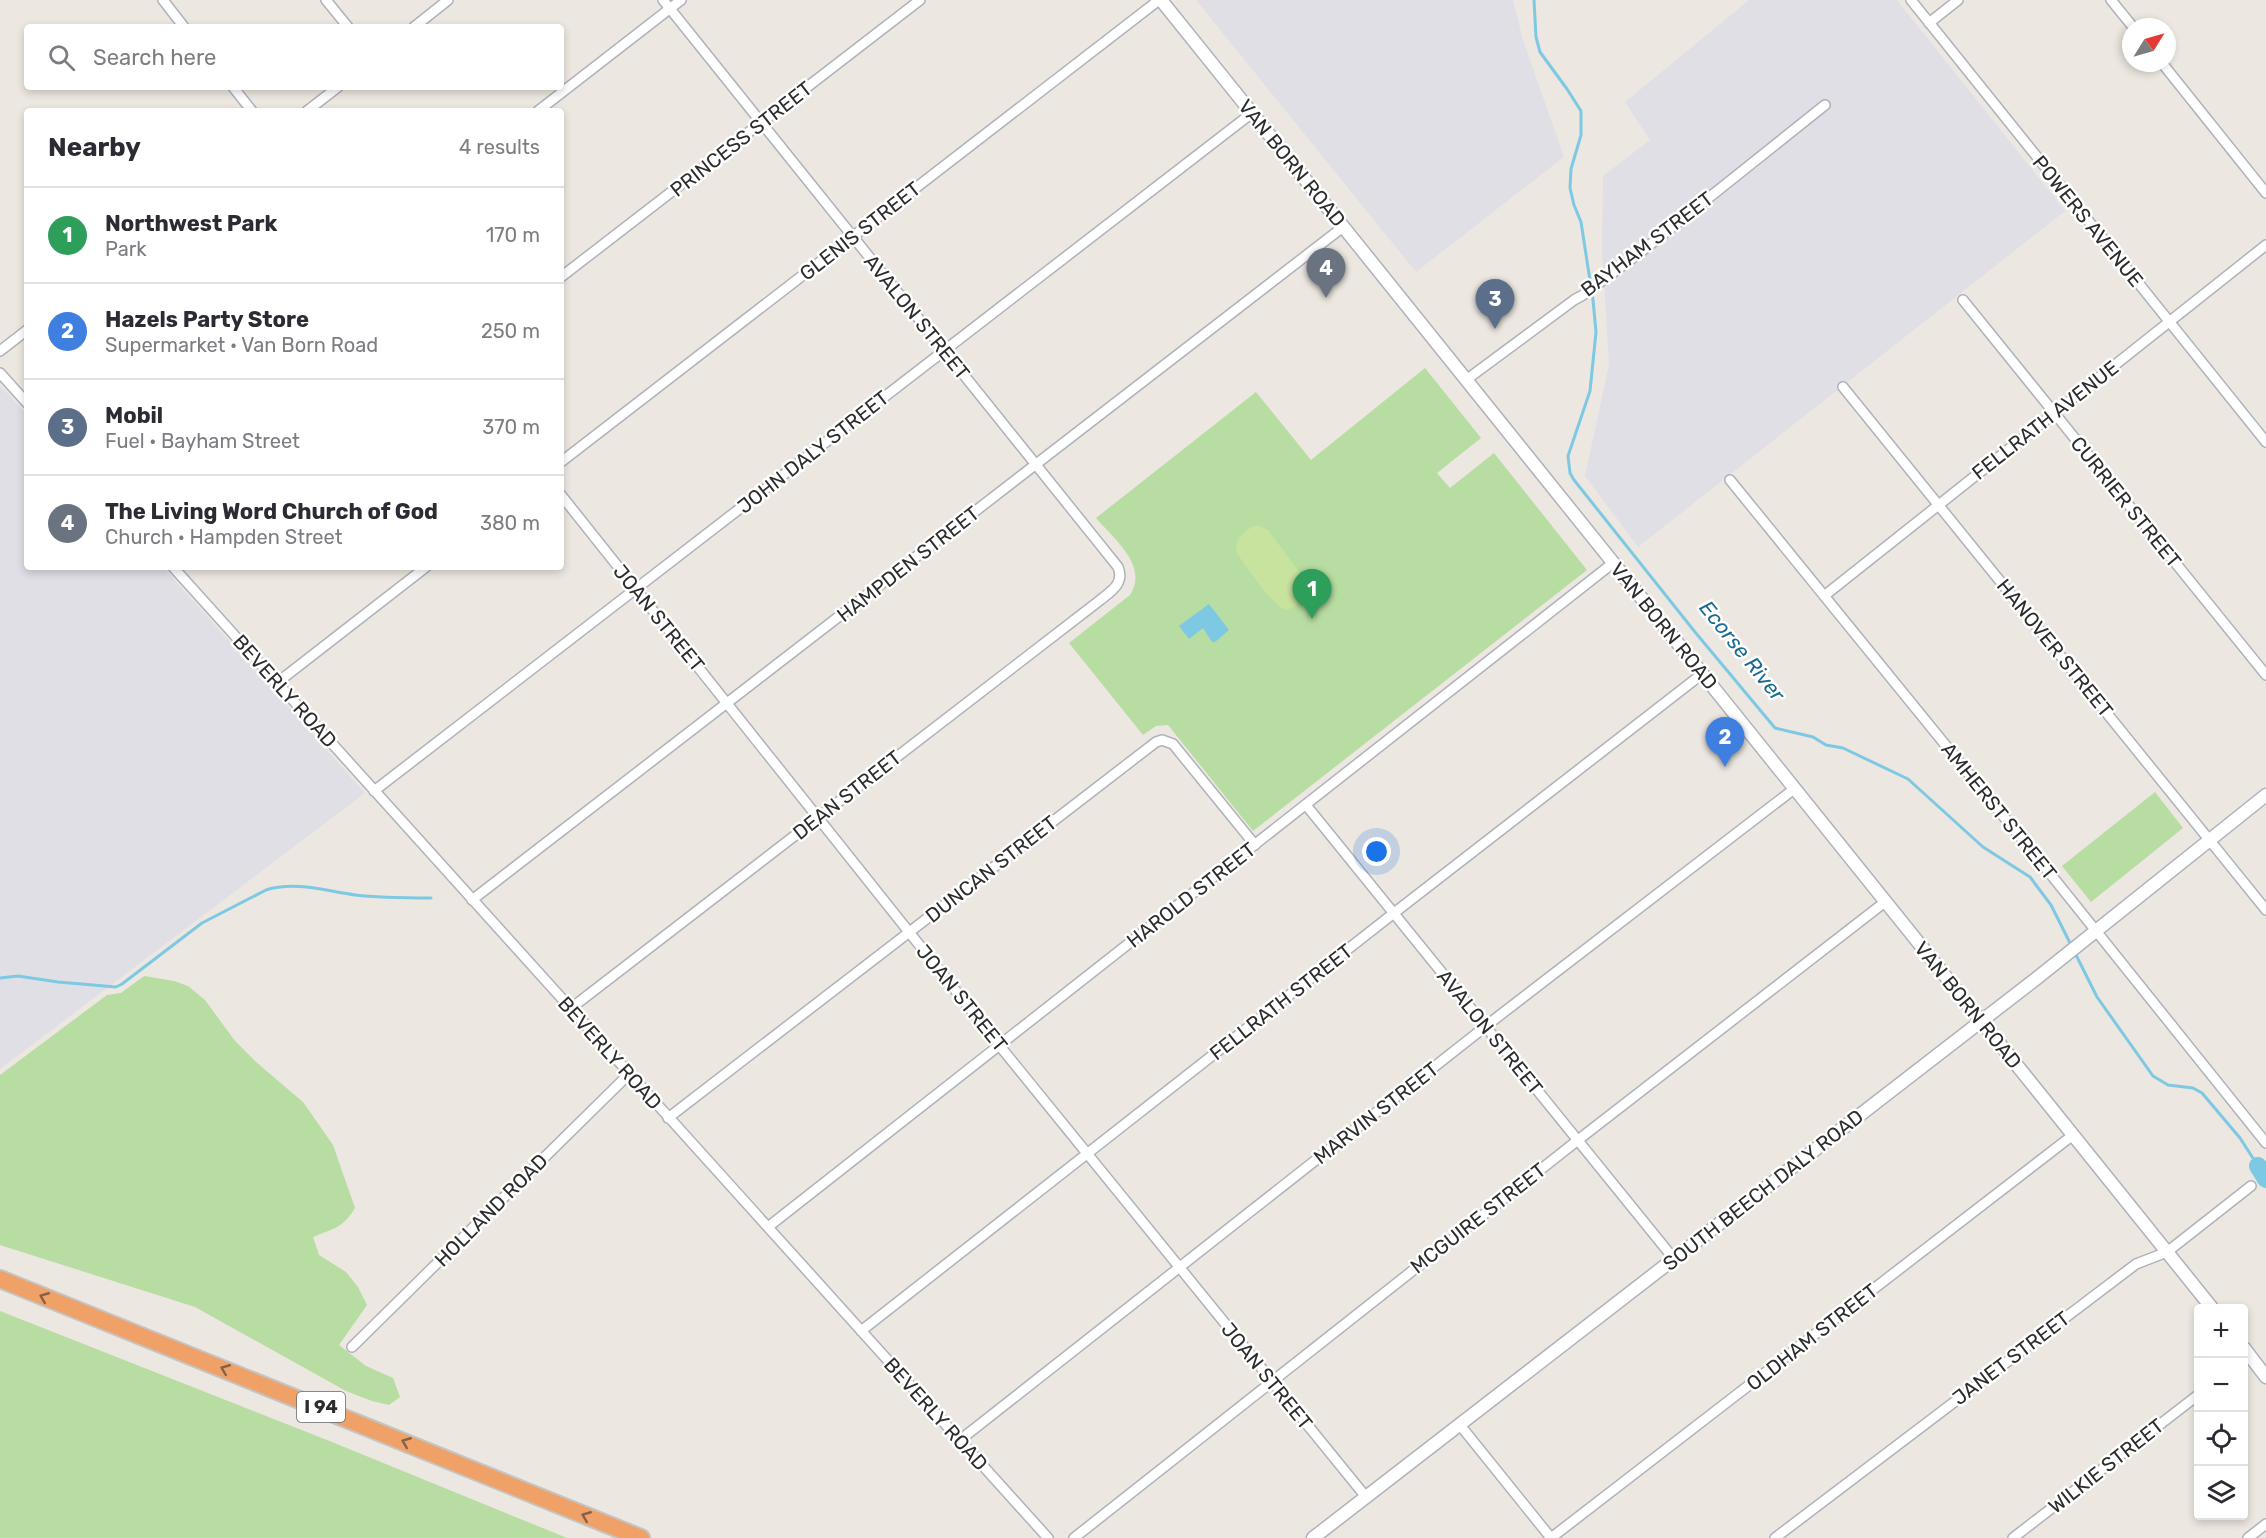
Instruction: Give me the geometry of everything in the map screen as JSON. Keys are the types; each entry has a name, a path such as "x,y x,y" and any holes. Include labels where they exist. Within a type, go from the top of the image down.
{"highway":[{"name":"I 94","path":"0,1279 640,1538"}],"main road":[{"name":"VAN BORN ROAD","path":"1160,0 2209,1304"},
{"name":"SOUTH BEECH DALY ROAD","path":"1313,1538 1982,1021 2266,795"},
{"path":"2248,1357 2266,1377"}],"street":[{"path":"163,0 182,24"},
{"path":"326,0 346,24"},
{"path":"418,24 448,0"},
{"name":"AVALON STREET","path":"663,0 1118,567 1121,579"},
{"path":"542,108 681,0"},
{"name":"PRINCESS STREET","path":"564,276 920,0"},
{"name":"GLENIS STREET","path":"564,460 1160,0"},
{"name":"POWERS AVENUE","path":"1911,0 2266,442"},
{"path":"1929,23 1958,0"},
{"path":"2111,0 2126,18"},
{"path":"2169,72 2266,193"},
{"path":"235,90 250,108"},
{"path":"311,108 334,90"},
{"name":"BAYHAM STREET","path":"1466,380 1637,255 1825,105"},
{"name":"JOHN DALY STREET","path":"374,791 1252,113"},
{"name":"HAMPDEN STREET","path":"472,900 1343,227"},
{"name":"FELLRATH AVENUE","path":"1824,596 2266,245"},
{"name":"CURRIER STREET","path":"1963,300 2266,675"},
{"path":"0,351 24,332"},
{"path":"0,373 24,400"},
{"name":"HANOVER STREET","path":"1842,387 2266,910"},
{"name":"AMHERST STREET","path":"1730,480 2266,1143"},
{"name":"JOAN STREET","path":"564,499 909,933 1366,1497"},
{"name":"HAROLD STREET","path":"768,1227 1613,563"},
{"name":"BEVERLY ROAD","path":"176,570 1048,1538"},
{"path":"278,682 422,570"},
{"name":"DEAN STREET","path":"570,1009 1098,601 1118,585 1121,579"},
{"name":"FELLRATH STREET","path":"861,1331 1702,674"},
{"name":"DUNCAN STREET","path":"668,1118 1156,742 1162,740 1173,744 1255,845"},
{"name":"MARVIN STREET","path":"960,1440 1486,1027 1794,789"},
{"name":"AVALON STREET","path":"1306,805 1674,1259"},
{"name":"MCGUIRE STREET","path":"1074,1538 1578,1140 1885,902"},
{"name":"HOLLAND ROAD","path":"352,1347 629,1074"},
{"name":"OLDHAM STREET","path":"1551,1538 2073,1135"},
{"name":"JANET STREET","path":"1775,1538 2136,1264 2167,1252 2251,1186"},
{"name":"WILKIE STREET","path":"2013,1538 2194,1399"},
{"path":"1460,1425 1551,1538"},
{"path":"2248,1538 2266,1524"}],"shaded area":[{"path":"1196,0 1513,0 1523,40 1564,157 1416,272"},
{"path":"1749,0 1897,0 2065,211 1638,547 1585,476 1609,364 1602,249 1603,176 1650,140 1625,102"},
{"path":"0,385 24,412 24,570 166,570 365,793 0,1069"}],"green space":[{"path":"1425,368 1481,438 1437,473 1450,488 1494,453 1587,570 1253,831 1168,725 1156,726 1143,735 1069,643 1130,595 1135,584 1135,574 1127,554 1096,518 1256,392 1311,460"},
{"path":"1257,525 1268,530 1310,586 1307,596 1293,608 1284,609 1277,605 1237,554 1238,540"},
{"path":"2155,792 2183,828 2091,902 2062,866"},
{"path":"144,976 188,986 205,1000 235,1041 303,1102 333,1145 355,1208 342,1224 313,1237 319,1255 346,1272 358,1287 367,1305 339,1345 366,1366 393,1378 400,1397 389,1405 346,1391 195,1307 0,1245 0,1075 107,995 121,993"},
{"path":"0,1311 332,1442 567,1538 0,1538"}],"water":[{"path":"1209,604 1229,630 1215,642 1212,642 1203,628 1189,639 1179,626"}],"waterway":[{"name":"Ecorse River","path":"1534,0 1536,37 1540,52 1581,111 1581,135 1571,169 1570,188 1581,222 1596,332 1590,391 1568,456 1570,473 1695,632 1775,728 1813,737 1826,745 1843,748 1908,779 1983,847 2030,877 2051,905 2071,945"},
{"path":"0,978 18,976 116,987 202,923 266,890 277,887 311,888 374,897 431,898"},
{"name":"Ecorse River","path":"2074,951 2097,997 2153,1076 2168,1085 2193,1088 2202,1093 2240,1138 2258,1166"},
{"name":"Ecorse River","path":"2258,1166 2266,1179"}],"place":[{"name":"The Living Word Church of God","path":"1326,298"},
{"name":"Mobil","path":"1495,329"},
{"name":"Northwest Park","path":"1312,619"},
{"name":"Hazels Party Store","path":"1725,767"}]}
